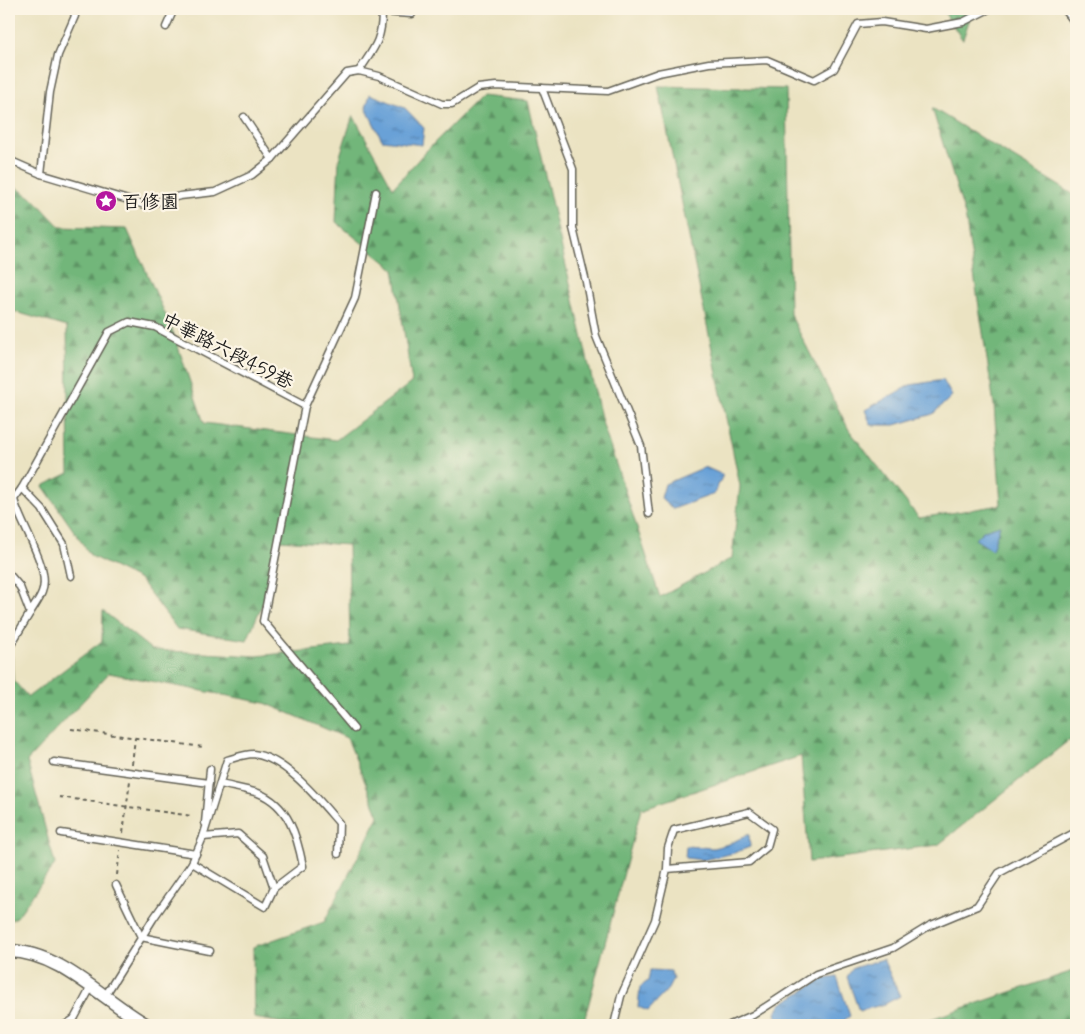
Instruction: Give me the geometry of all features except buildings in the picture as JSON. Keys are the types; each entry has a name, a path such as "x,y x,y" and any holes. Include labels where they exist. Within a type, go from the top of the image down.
{"street":[{"path":"9,952 28,953 46,960 93,987 138,1023"}],"lane":[{"path":"73,9 76,16"},
{"path":"41,174 50,92 58,55 80,9"},
{"path":"166,27 174,9"},
{"path":"9,160 41,174 145,205 180,196 214,192 252,175 272,159 347,73 359,71 379,76 442,104 452,104 478,88 496,86 608,91 658,72 709,63 767,60 814,80 834,70 858,24 882,22 926,29 963,22 989,9"},
{"path":"1062,9 1066,11 1076,24"},
{"path":"359,71 378,42 382,30 382,12 412,14"},
{"path":"542,88 573,170 573,228 596,336 641,446 649,514"},
{"path":"244,117 272,159"},
{"path":"354,729 263,621 305,406 355,298 376,192"},
{"name":"中華路六段459巷","path":"9,648 43,591 44,578 34,545 17,512 14,499 22,488 109,332 129,322 155,328 305,406"},
{"path":"22,488 42,509 64,544 71,576"},
{"path":"9,574 20,587 30,613"},
{"path":"105,996 141,937 192,863 203,838 227,760 252,754 275,760 311,791 339,823 338,854"},
{"path":"54,762 209,784"},
{"path":"203,838 210,769"},
{"path":"192,863 265,907 274,888 303,866 296,833 278,804 258,794 220,784"},
{"path":"614,1025 621,996 655,920 667,868 668,848 674,830 749,812 772,829 767,847 749,862 667,868"},
{"path":"730,1025 753,1015 816,974 893,948 929,926 977,906 999,873 1076,832"},
{"path":"61,833 196,854"},
{"path":"203,838 238,834 264,856 274,888"},
{"path":"116,885 141,937"},
{"path":"141,937 210,951"},
{"path":"65,1025 74,1019 90,989 93,987"}],"path":[{"path":"71,728 203,747"},
{"path":"116,885 135,738"},
{"path":"59,796 192,816"}],"green space":[{"path":"942,9 973,9 963,39 962,39"},
{"path":"658,86 786,89 790,314 849,430 919,518 1001,505 994,405 965,215 932,108 1076,196 1076,741 1068,741 938,845 809,862 801,756 641,809 583,1025 295,1025 254,1018 253,947 324,922 379,816 347,738 265,703 109,673 27,761 55,864 17,917 9,921 9,652 12,656 13,680 28,697 102,641 103,611 152,650 257,656 350,646 348,545 280,540 271,584 247,640 177,629 140,580 91,556 43,486 69,473 67,327 9,310 9,183 34,199 60,227 127,229 172,329 204,423 336,440 412,382 394,269 336,222 339,159 353,115 393,188 425,152 481,96 528,101 602,422 660,597 732,558 740,486"},
{"path":"1076,970 1076,1025 913,1025"}],"water":[{"path":"370,94 405,108 424,128 422,145 382,140 366,108"},
{"path":"943,380 952,396 933,414 895,425 871,425 865,410 910,385"},
{"path":"705,467 723,475 714,494 673,509 661,498 665,484"},
{"path":"1000,525 992,550 975,539 984,530"},
{"path":"749,834 750,847 734,853 703,860 685,858 686,846 713,848 729,844"},
{"path":"883,959 900,996 885,1004 859,1011 847,977 853,968"},
{"path":"650,970 671,971 673,979 668,989 648,1011 638,1007 640,987 648,981"},
{"path":"837,977 850,1016 838,1025 780,1025 775,1014 781,1004 823,979"}],"place":[{"name":"百修園","path":"106,201"}]}
